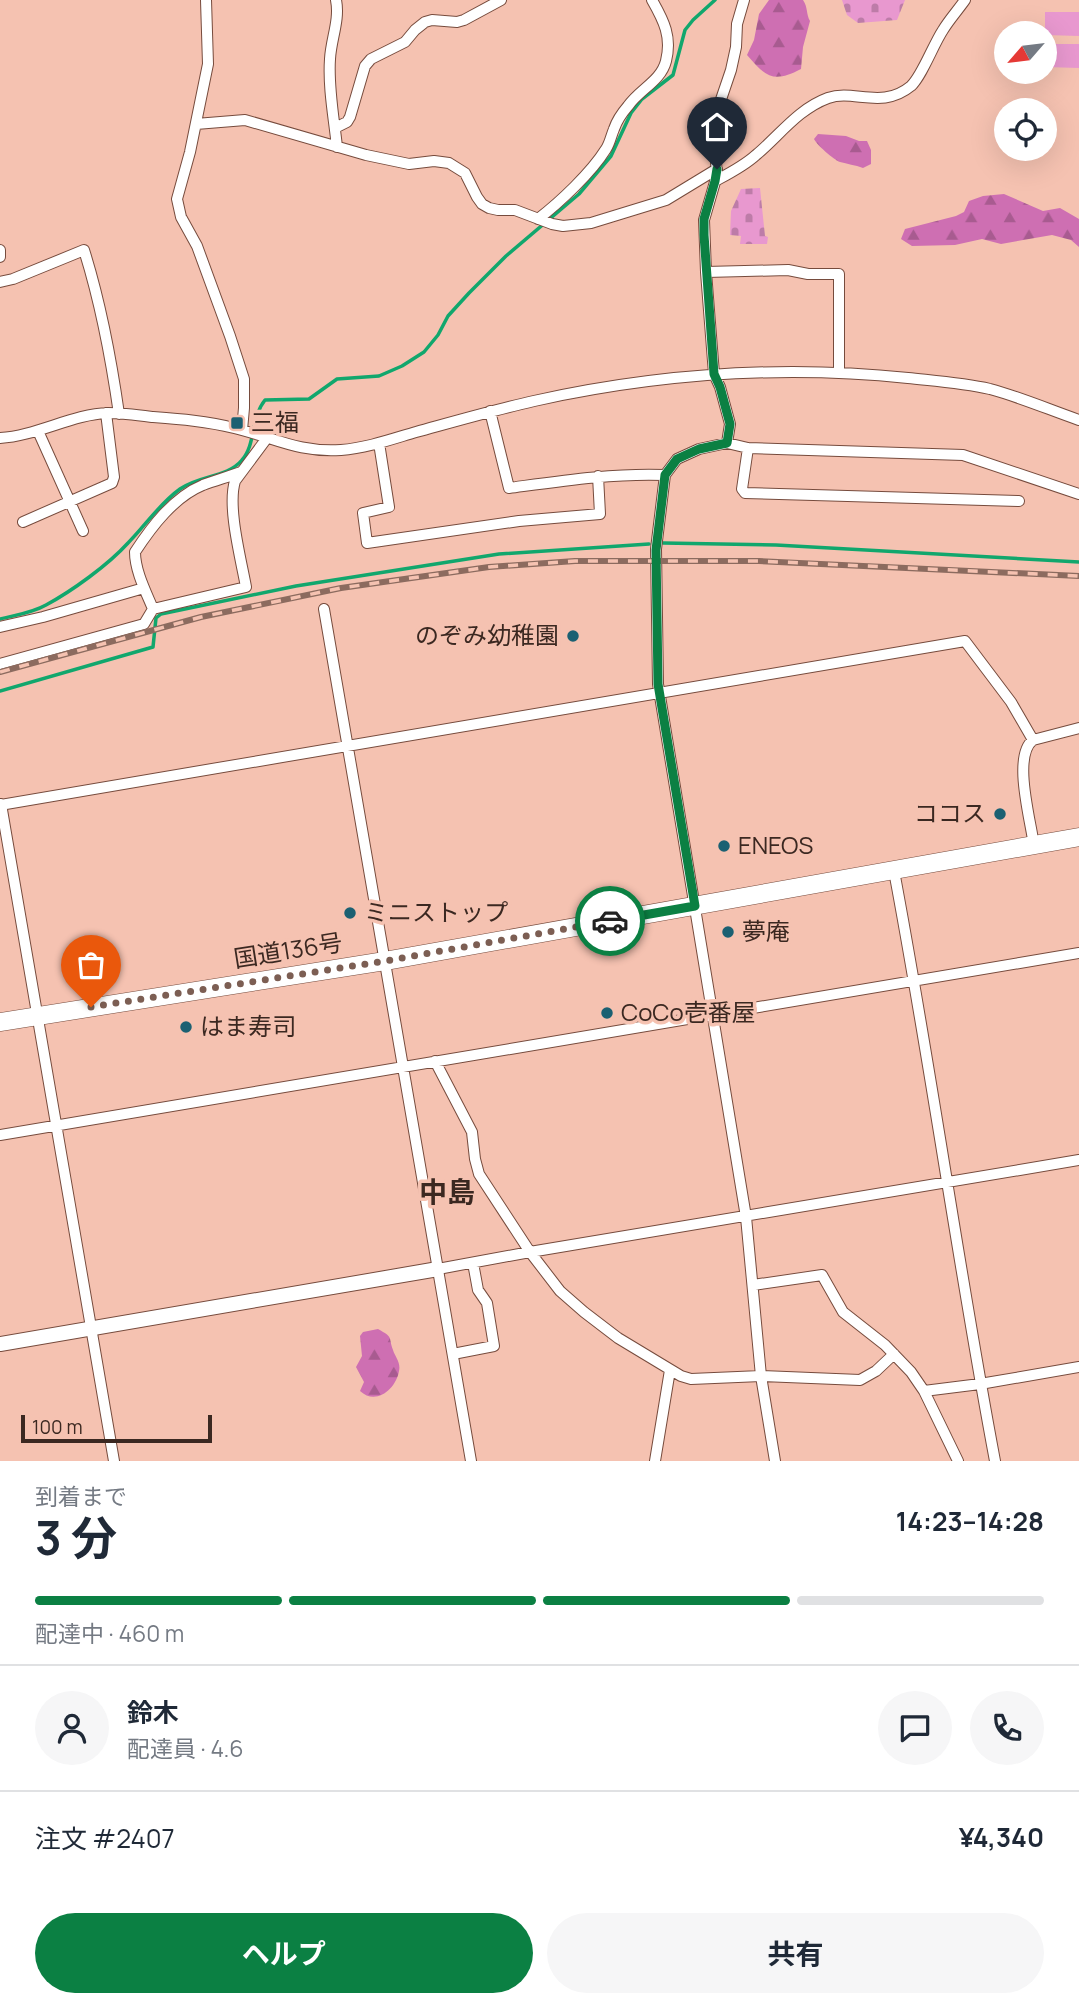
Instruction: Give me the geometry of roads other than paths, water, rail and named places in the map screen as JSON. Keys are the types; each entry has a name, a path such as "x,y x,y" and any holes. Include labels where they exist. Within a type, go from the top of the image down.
{"highway":[{"name":"国道136号","path":"0,1023 385,961 1079,837"}],"street":[{"path":"0,664 144,624 153,609 246,587 233,506 234,481 243,471 253,434 244,408 244,379 197,247 181,216 177,199 191,152 208,64 206,0"},
{"path":"336,0 338,16 329,61 337,147"},
{"path":"335,128 347,122 350,117 365,66 370,59 405,42 425,22 464,20 501,0"},
{"path":"538,219 575,186 606,150 617,122 627,107 639,92 663,71 669,37 654,4 668,0"},
{"path":"727,443 730,424 714,374 704,219 717,169 713,122 731,70 737,24 744,0"},
{"path":"715,181 757,155 800,115 825,99 839,96 883,98 906,89 918,80 943,30 965,0"},
{"path":"196,124 245,120 366,155 408,164 433,161 449,163 465,173 482,204 563,226 591,223 673,197 717,169"},
{"path":"0,250 0,257"},
{"path":"0,282 84,250 109,344 119,414"},
{"path":"706,272 788,270 808,274 839,274 839,373"},
{"path":"0,438 106,413 197,421 293,447 342,450 379,443 490,411 577,392 714,374 801,371 869,374 990,389 1079,420"},
{"path":"490,411 509,488 632,473 665,475"},
{"path":"23,522 113,483 106,413"},
{"path":"38,431 83,531"},
{"path":"379,443 389,507 363,513 368,543 519,521 600,514 598,476"},
{"path":"775,1461 761,1376 746,1217 659,692 656,550 665,475 677,459 699,449 727,443 748,448 964,455 1079,494"},
{"path":"748,448 741,489 745,493 1019,501"},
{"path":"153,609 144,588 135,552 160,517 192,491 243,471"},
{"path":"0,627 144,588"},
{"path":"324,609 471,1461"},
{"path":"114,1461 1,804 965,641 1011,702 1033,740"},
{"path":"1034,846 1022,767 1027,749 1033,740 1079,728"},
{"path":"894,871 915,981 980,1384 995,1461"},
{"path":"0,1135 1079,953"},
{"path":"435,1061 472,1132 479,1174 530,1252 561,1291 618,1338 670,1370 691,1378 761,1376 860,1380 876,1371 894,1354"},
{"path":"0,1344 1079,1160"},
{"path":"453,1354 494,1346 487,1303 478,1290 473,1263"},
{"path":"753,1285 822,1275 843,1312 911,1371 924,1391 958,1461"},
{"path":"924,1391 1079,1367"},
{"path":"655,1461 670,1370"}],"waterway":[{"path":"0,619 35,610 67,592 120,551 180,489 236,466 246,454 257,414 265,400 309,399 337,379 379,376 424,352 438,335 448,316 469,293 506,256 579,194 611,156 631,113 642,99 673,75 685,30 715,0"},
{"path":"663,543 776,545 1079,562"},
{"path":"0,691 153,647 156,618 161,614 296,586 499,554 649,544"}],"railway":[{"path":"0,672 201,617 341,588 489,567 575,561 759,561 1079,576"}],"place":[{"name":"三福","path":"237,423"},
{"name":"のぞみ幼稚園","path":"573,636"},
{"name":"ココス","path":"1000,814"},
{"name":"ENEOS","path":"724,846"},
{"name":"ミニストップ","path":"350,913"},
{"name":"夢庵","path":"728,932"},
{"name":"CoCo壱番屋","path":"607,1013"},
{"name":"はま寿司","path":"186,1027"}],"district":[{"name":"中島","path":"447,1192"}]}
